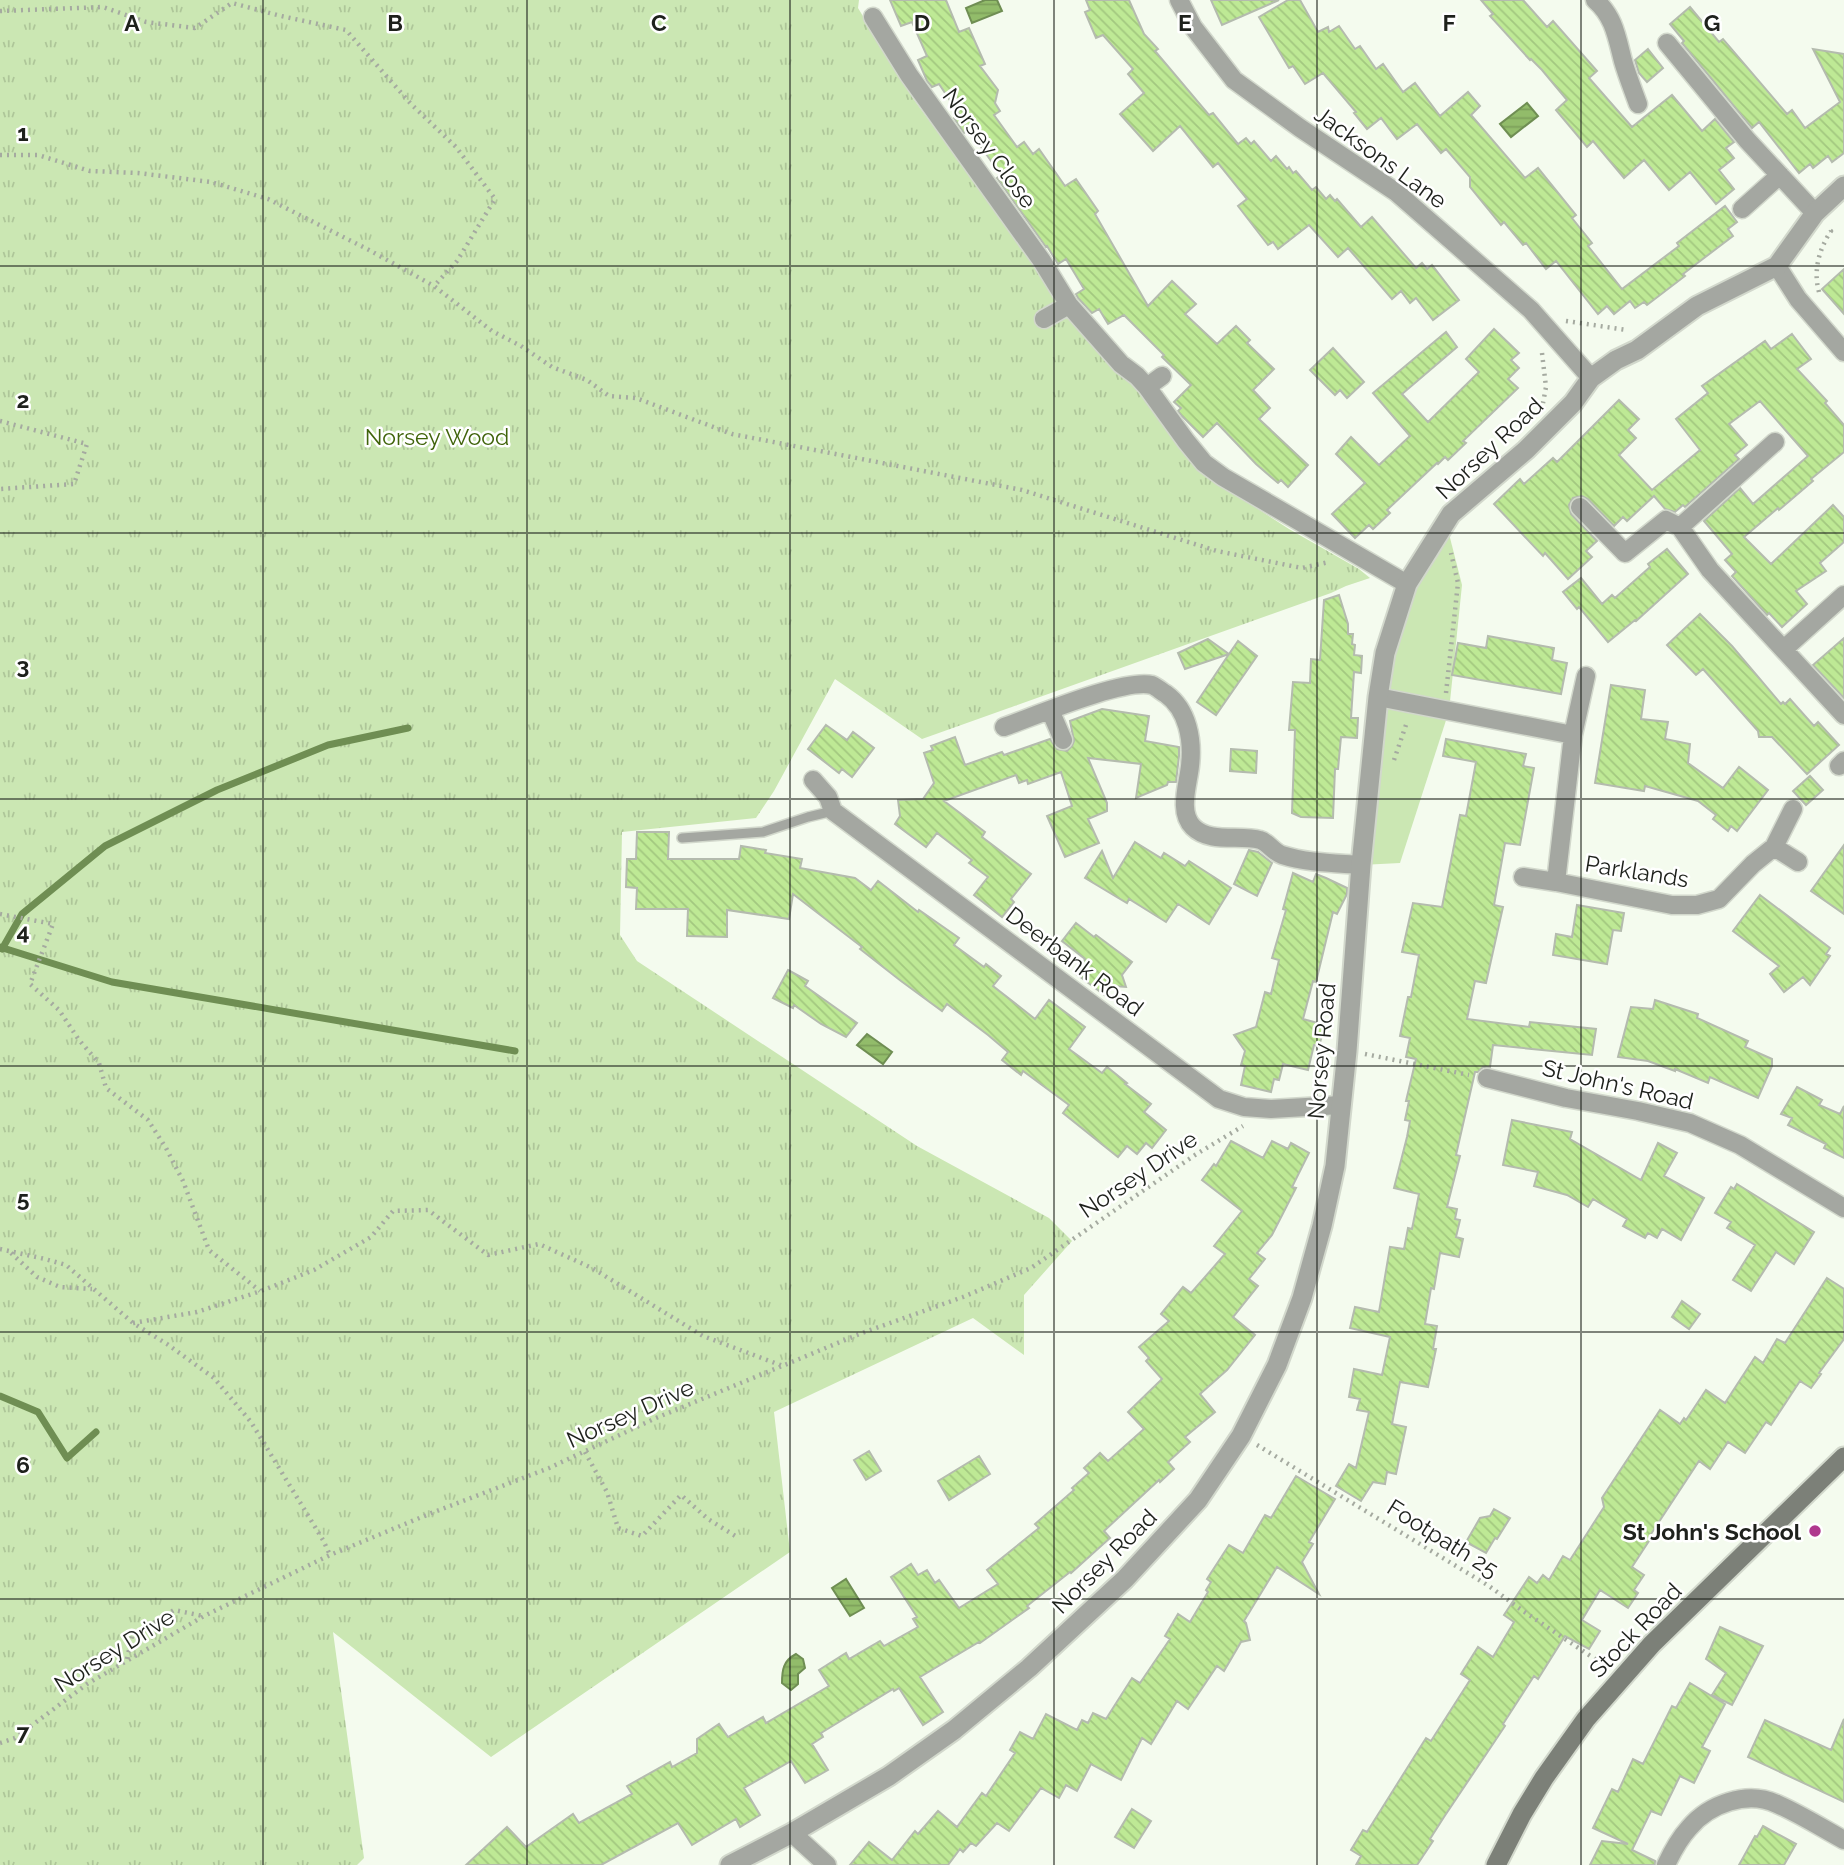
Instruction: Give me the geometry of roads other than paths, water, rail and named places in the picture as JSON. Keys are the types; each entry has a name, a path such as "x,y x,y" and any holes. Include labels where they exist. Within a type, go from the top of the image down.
{"main road":[{"name":"Stock Road","path":"1496,1865 1544,1778 1586,1719 1652,1644 1844,1457"}],"street":[{"name":"Jacksons Lane","path":"1179,0 1193,27 1234,80 1396,192 1531,310 1591,378"},
{"path":"1595,0 1615,28 1623,62 1638,104"},
{"name":"Norsey Close","path":"873,18 909,75 1042,261 1069,305 1121,364 1147,387 1204,463 1223,477 1407,584"},
{"path":"1667,43 1747,140 1815,213"},
{"path":"1742,209 1780,175"},
{"name":"Norsey Road","path":"730,1865 792,1833 889,1776 954,1730 1029,1668 1125,1579 1198,1500 1241,1436 1277,1365 1302,1298 1335,1166 1378,697 1385,653 1407,584 1451,514 1526,450 1573,403 1591,378 1616,360 1637,350 1697,306 1777,266 1815,213 1844,186"},
{"path":"1777,266 1798,299 1844,352"},
{"path":"1044,319 1069,305"},
{"path":"1147,387 1162,376"},
{"path":"1680,527 1775,442"},
{"path":"1580,507 1625,553 1666,520 1680,527 1710,570 1844,715"},
{"path":"1784,649 1844,595"},
{"name":"Parklands","path":"1556,882 1573,735 1586,676"},
{"path":"1004,727 1123,686 1153,685 1174,700 1188,729 1191,763 1185,810 1188,820 1197,831 1228,838 1261,840 1278,853 1300,860 1361,864"},
{"path":"1378,697 1573,735"},
{"path":"1050,710 1063,740"},
{"name":"Deerbank Road","path":"813,780 828,797 833,811 1219,1100 1244,1107 1271,1109 1341,1105"},
{"name":"Parklands","path":"1523,877 1672,905 1697,905 1719,899 1773,847 1793,809"},
{"path":"1773,847 1798,863"},
{"name":"St John's Road","path":"1487,1078 1566,1098 1690,1123 1740,1145 1844,1208"},
{"path":"1666,1865 1689,1827 1705,1813 1735,1800 1749,1798 1775,1802 1844,1840"},
{"path":"792,1833 827,1865"}],"lane":[{"path":"682,838 763,832 833,811"}],"waterway":[{"path":"2,949 22,914 105,846 217,790 328,745 408,728"},
{"path":"0,947 112,982 515,1051"},
{"path":"0,1396 38,1412 67,1458 96,1432"}],"place":[{"name":"St John's School","path":"1815,1531"}],"park label":[{"name":"Norsey Wood","path":"437,436"}]}
